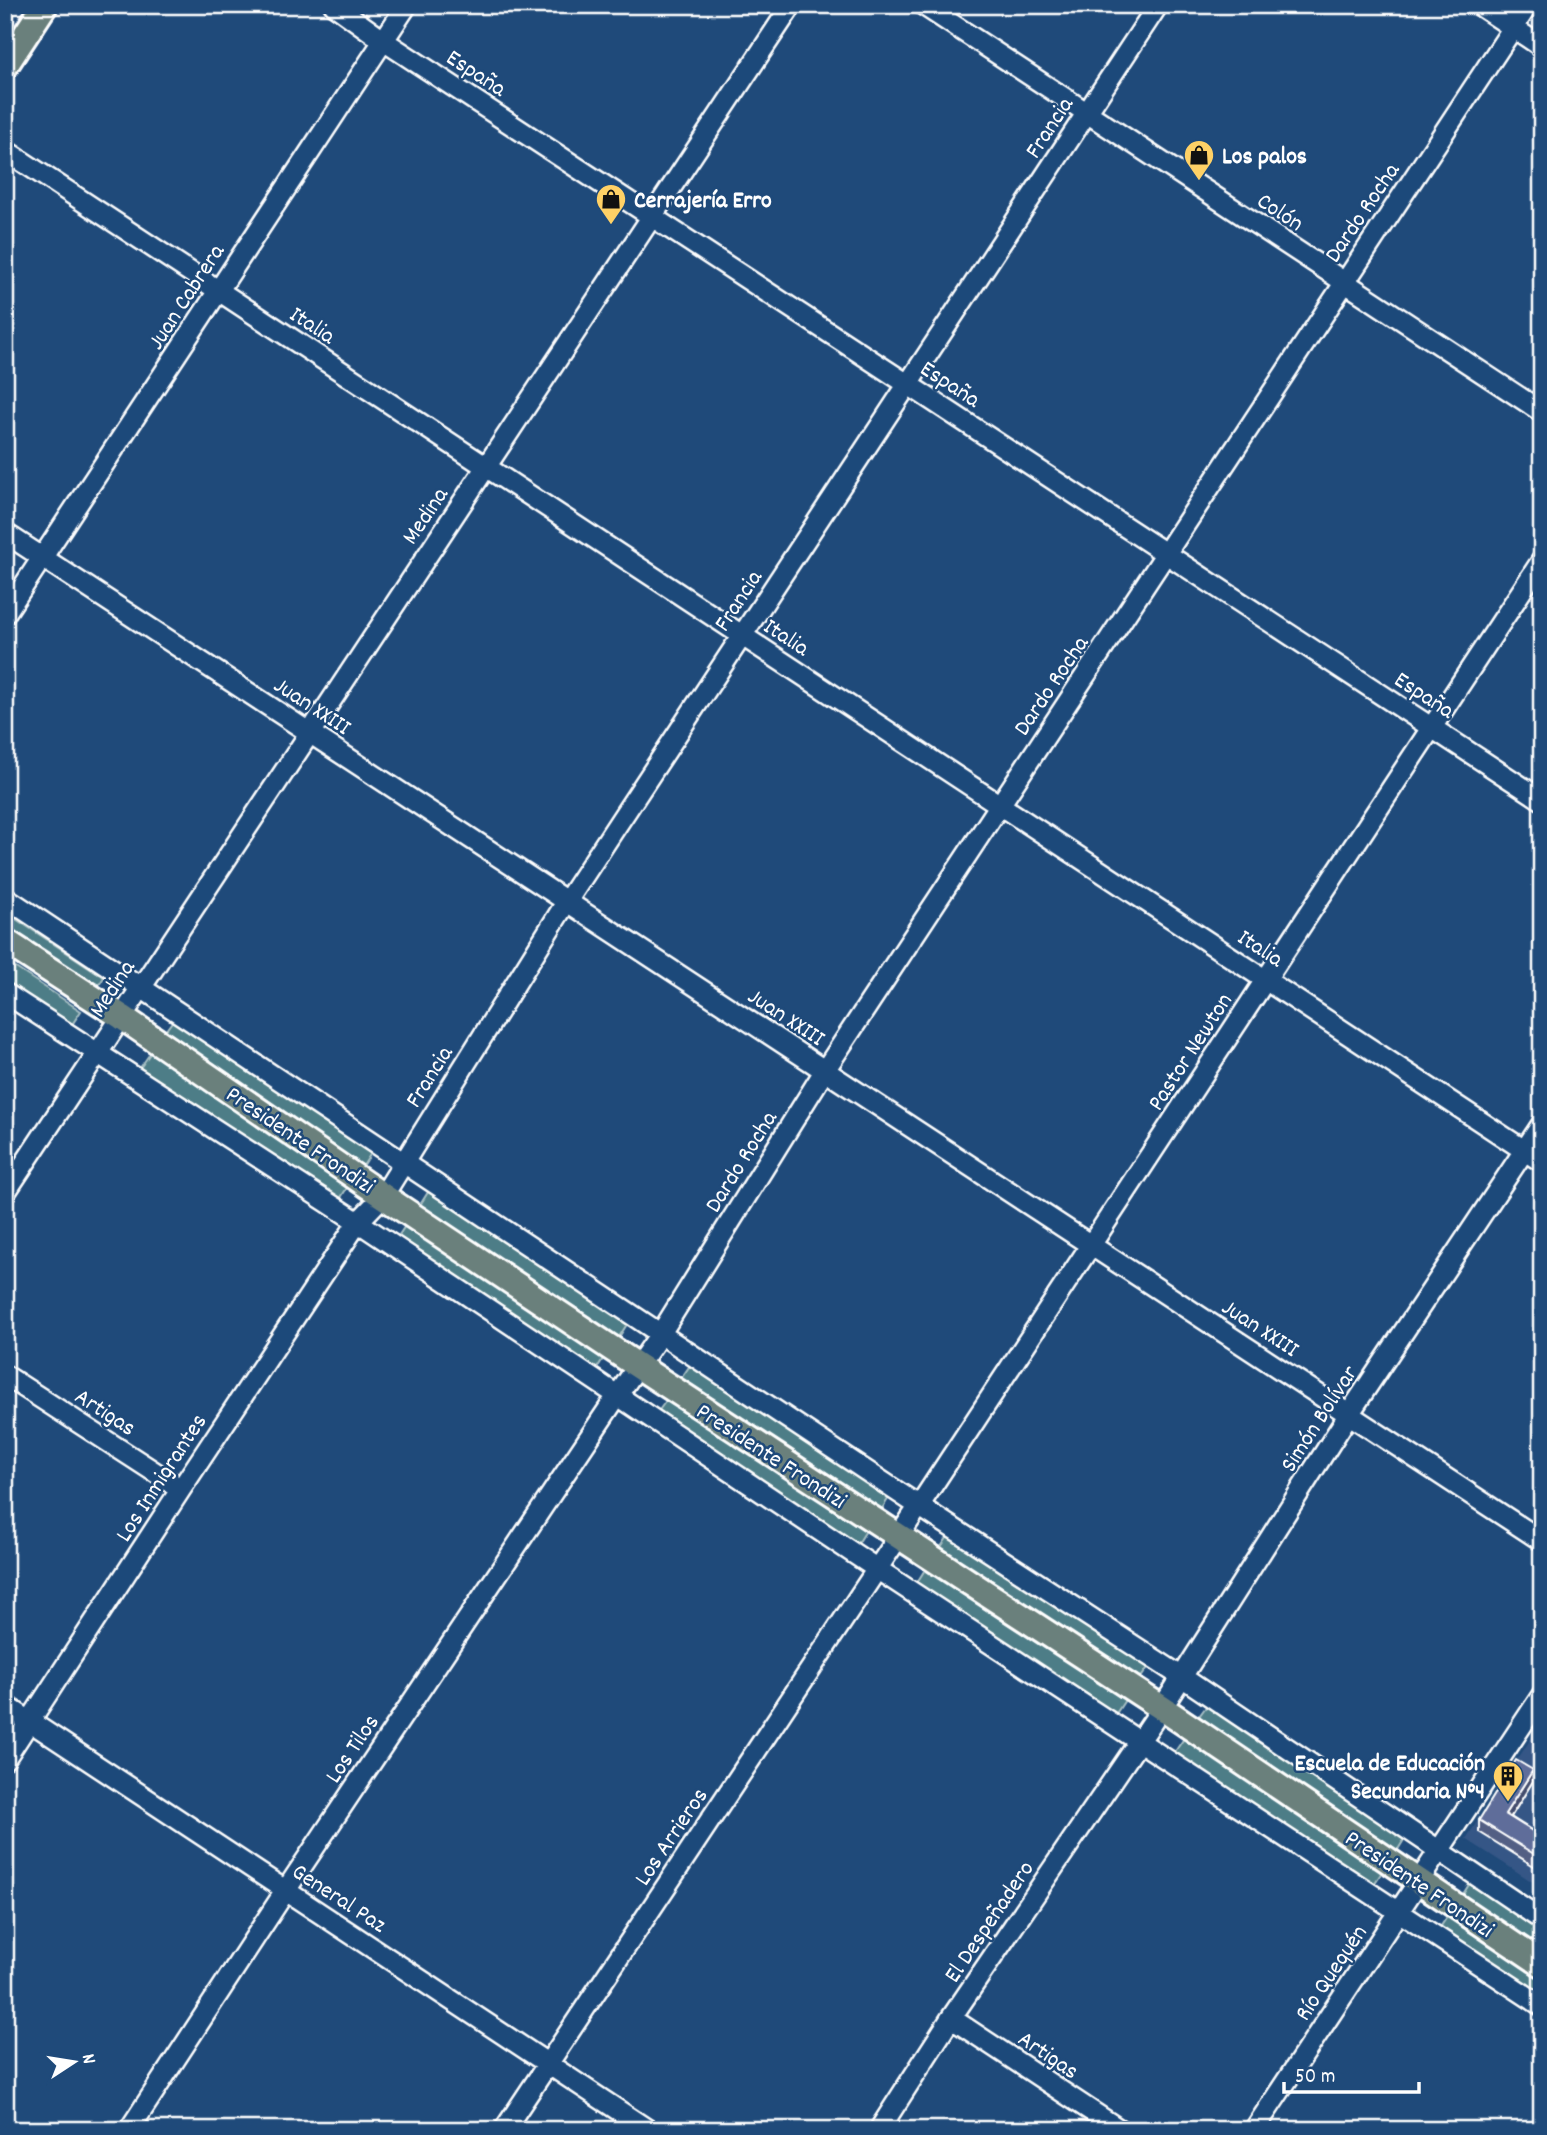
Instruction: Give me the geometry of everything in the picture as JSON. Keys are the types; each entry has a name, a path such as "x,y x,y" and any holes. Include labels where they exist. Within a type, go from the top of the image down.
{"main road":[{"path":"5,66 46,5"},
{"name":"Presidente Frondizi","path":"5,941 122,1017 638,1366 1162,1708 1542,1964"}],"street":[{"name":"España","path":"334,5 384,41 1542,800"},
{"name":"Juan Cabrera","path":"5,614 407,5"},
{"name":"Medina","path":"5,1193 792,5"},
{"name":"Colón","path":"923,5 1542,412"},
{"name":"Francia","path":"358,1222 383,1196 567,901 1158,5"},
{"path":"1479,5 1542,47"},
{"name":"Dardo Rocha","path":"617,1396 661,1333 825,1070 1528,5"},
{"name":"Italia","path":"5,150 1542,1162"},
{"name":"Juan XXIII","path":"5,533 1542,1541"},
{"name":"Pastor Newton","path":"877,1569 1542,561"},
{"name":"Presidente Frondizi","path":"5,897 919,1506 1182,1677 1542,1920"},
{"name":"Presidente Frondizi","path":"5,993 358,1222 877,1569 1542,2006"},
{"name":"Simón Bolívar","path":"1140,1742 1349,1414 1542,1124"},
{"name":"Los Inmigrantes","path":"5,1759 358,1222"},
{"name":"Artigas","path":"5,1375 181,1489"},
{"name":"Los Tilos","path":"129,2130 286,1890 617,1396"},
{"name":"Los Arrieros","path":"504,2130 877,1569"},
{"name":"Río Quequén","path":"1254,2130 1542,1695"},
{"name":"General Paz","path":"5,1705 648,2130"},
{"name":"El Despeñadero","path":"878,2130 951,2018 1140,1742"},
{"name":"Artigas","path":"951,2018 1120,2130"}],"shaded area":[{"path":"1534,1734 1542,1739 1542,1888 1466,1839"}],"green space":[{"path":"5,912 104,977 94,993 5,934"},
{"path":"5,961 81,1011 71,1026 5,983"},
{"path":"174,1019 373,1150 363,1166 163,1034"},
{"path":"151,1052 350,1183 340,1199 140,1068"},
{"path":"430,1189 629,1321 619,1337 420,1205"},
{"path":"407,1223 606,1354 596,1370 397,1238"},
{"path":"691,1364 890,1496 880,1512 680,1380"},
{"path":"668,1398 867,1529 857,1545 657,1413"},
{"path":"949,1535 1149,1666 1138,1682 939,1550"},
{"path":"926,1568 1125,1700 1115,1715 916,1584"},
{"path":"1208,1704 1407,1835 1397,1851 1197,1719"},
{"path":"1185,1737 1384,1869 1374,1884 1174,1753"},
{"path":"1470,1883 1542,1930 1542,1953 1460,1899"},
{"path":"1447,1917 1542,1979 1542,2001 1437,1932"}],"building":[{"path":"1516,1760 1533,1770 1505,1814 1542,1837 1542,1859 1479,1820"}],"place":[{"name":"Los palos","path":"1199,182"},
{"name":"Cerrajería Erro","path":"611,226"},
{"name":"Escuela de Educación Secundaria N°4","path":"1508,1803"}]}
